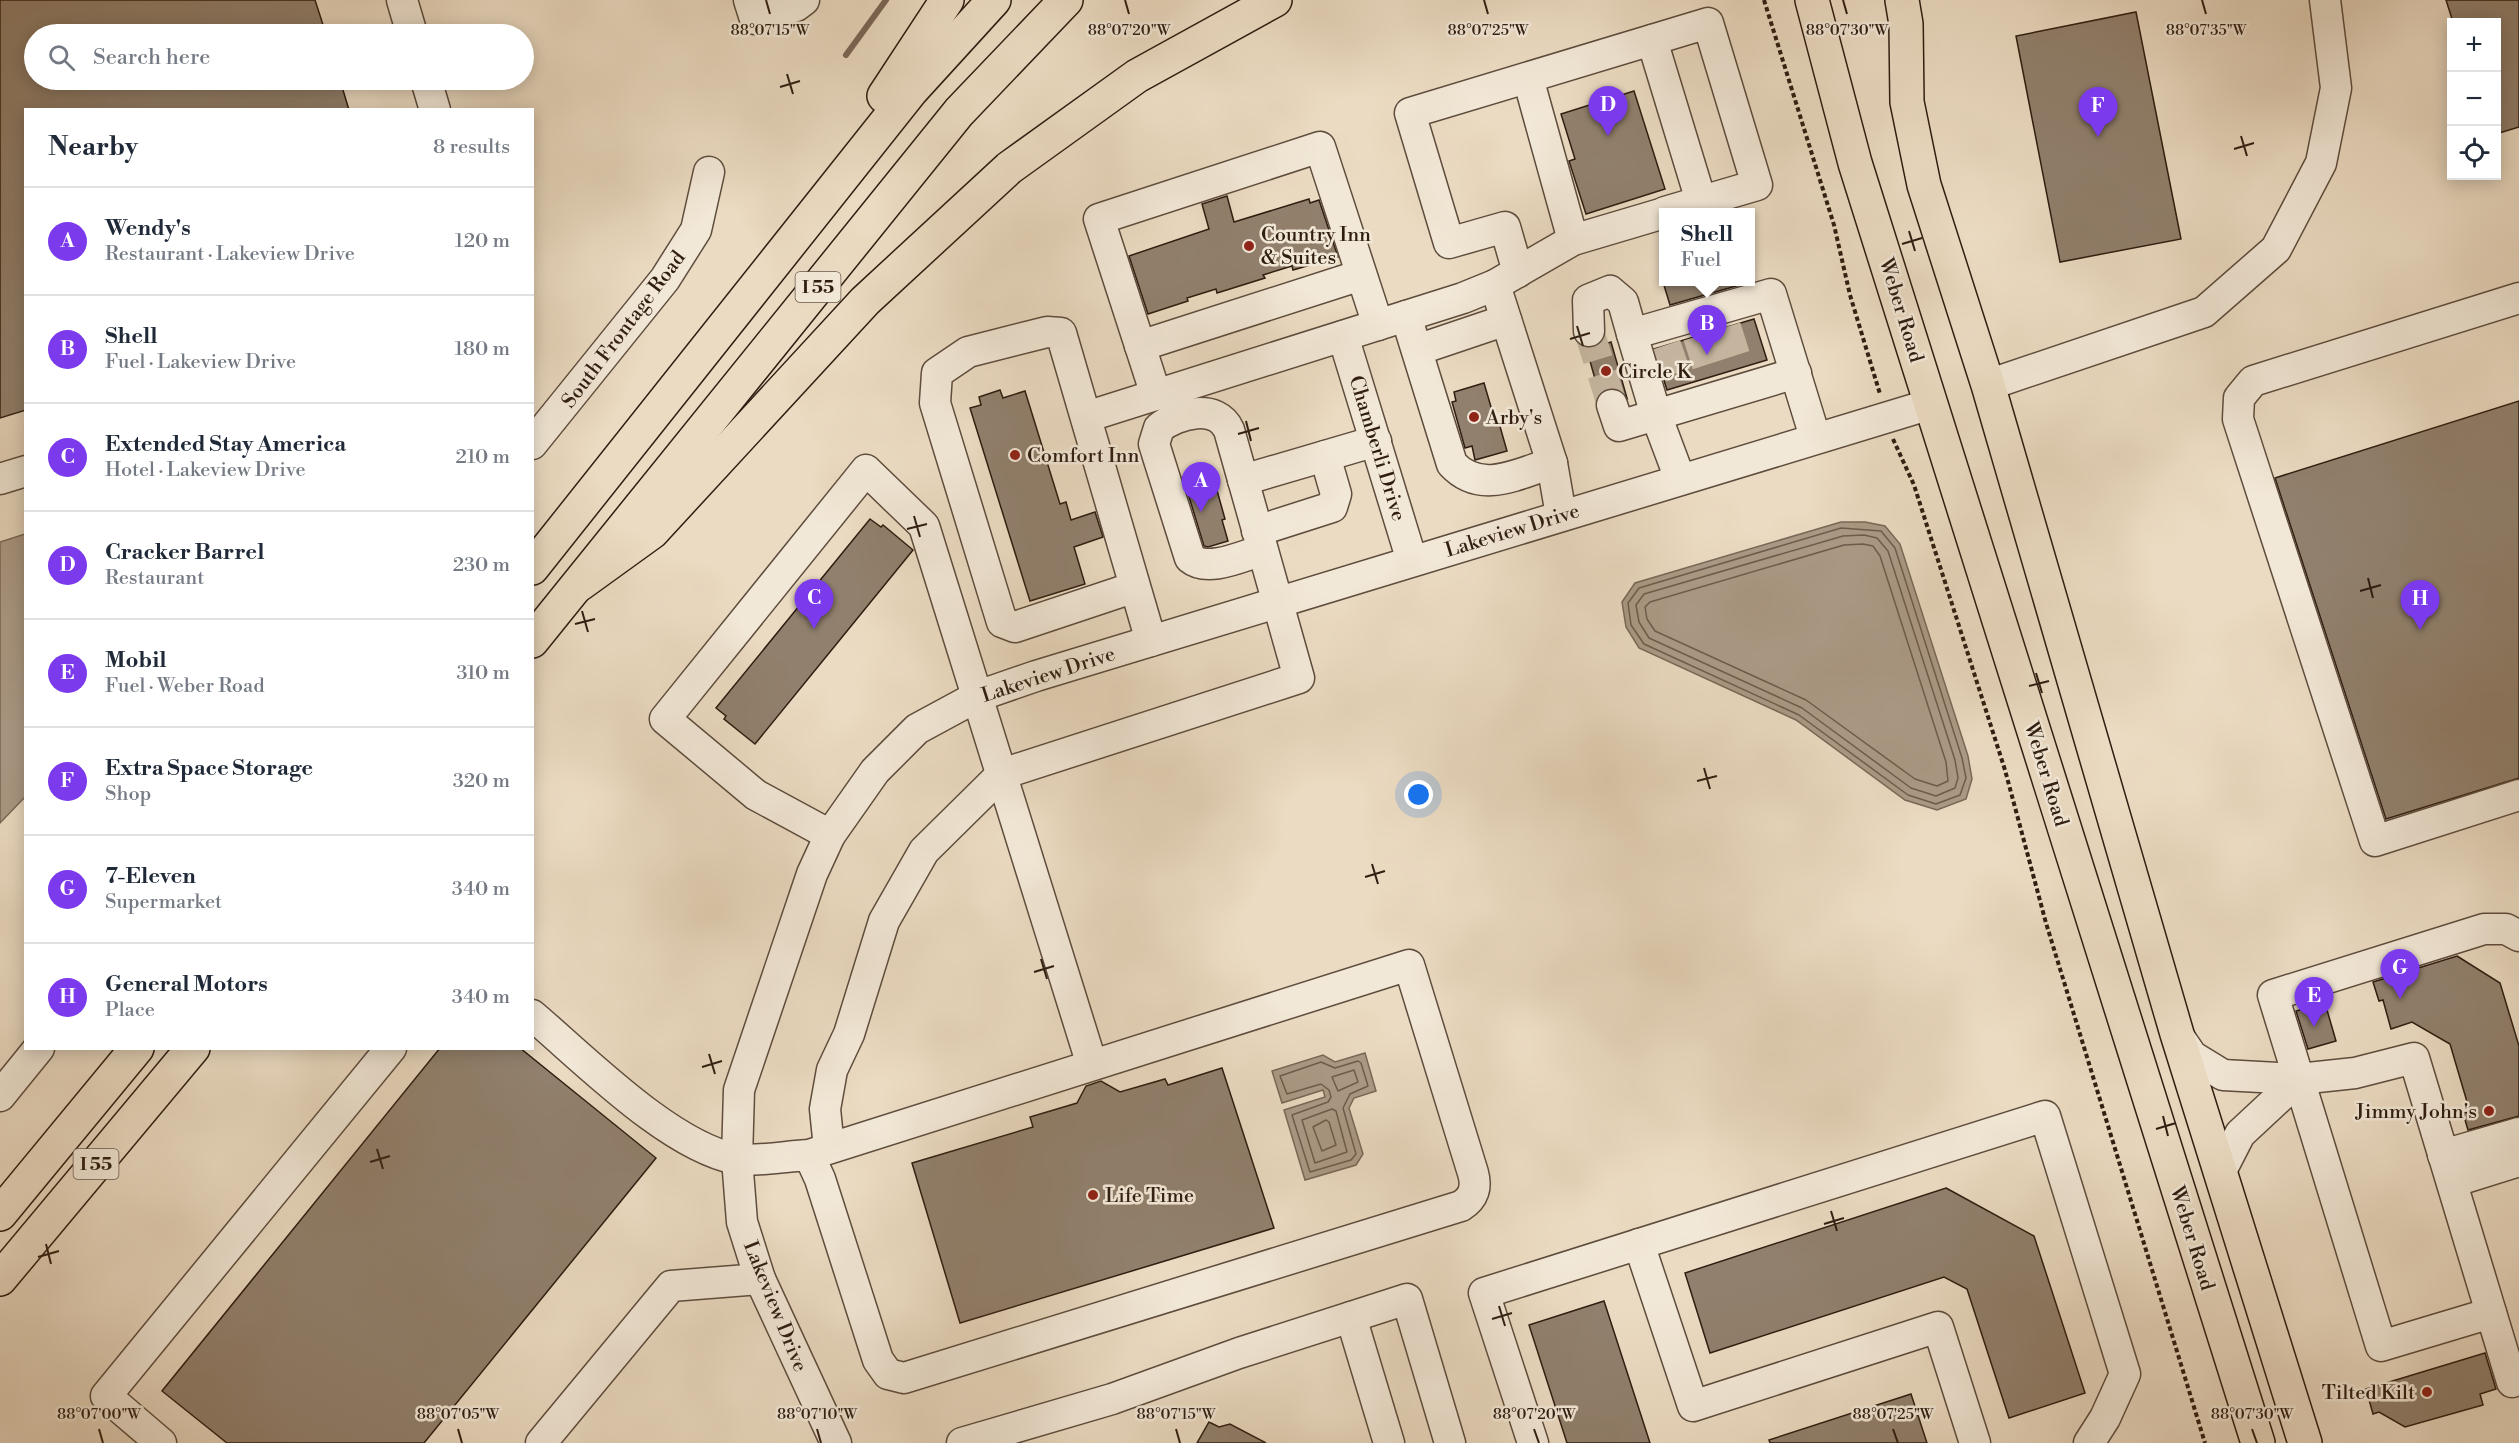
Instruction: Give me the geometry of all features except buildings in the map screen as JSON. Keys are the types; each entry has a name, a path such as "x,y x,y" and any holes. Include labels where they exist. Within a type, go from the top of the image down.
{"main road":[{"path":"534,564 841,162 948,0"},
{"name":"I 55","path":"534,564 911,91 994,0"},
{"name":"I 55","path":"534,639 959,112 1066,0"},
{"path":"580,584 652,532 865,301 1009,168 1137,76 1275,0"},
{"name":"Weber Road","path":"1812,0 1855,163 2258,1443"},
{"path":"1902,0 1906,24 1907,102 1924,185 1988,385 2177,1034 2305,1443"},
{"name":"I 55","path":"0,1214 135,1050"},
{"name":"I 55","path":"0,1279 191,1050"}],"street":[{"path":"402,0 409,24"},
{"path":"749,0 755,19 796,6 804,0"},
{"path":"1988,385 2204,312 2276,249 2321,163 2330,120 2336,88 2325,0"},
{"path":"1561,515 1552,463 1506,320 1505,227 1449,243 1410,113 1708,23 1757,185 1679,208"},
{"path":"1652,40 1701,201"},
{"path":"1528,78 1573,240"},
{"path":"429,90 434,108"},
{"path":"1156,395 1099,219 1320,147 1378,325"},
{"name":"South Frontage Road","path":"534,442 665,279 696,230 709,172"},
{"path":"1086,417 1406,316 1507,279 1573,240 1659,214"},
{"path":"1140,346 1361,275"},
{"path":"1589,332 1588,300 1610,291 1623,302 1656,415 1680,479"},
{"path":"1632,334 1664,335 1723,318 1771,294 1815,437"},
{"path":"2519,298 2253,381 2239,398 2238,419 2375,841 2519,795"},
{"path":"1406,316 1452,464 1460,473 1470,479 1494,482 1552,463"},
{"path":"1417,350 1506,320"},
{"path":"1136,587 1015,627 1002,622 935,403 937,373 968,352 1056,331 1061,333 1136,587 1151,640"},
{"name":"Chamberli Drive","path":"1343,336 1412,561"},
{"path":"1612,405 1619,426 1656,415 1683,396 1742,378 1796,373"},
{"name":"Lakeview Drive","path":"836,1443 760,1279 742,1222 736,1159 739,1090 812,874 830,835 875,771 917,729 978,696 1151,640 1815,437 1931,404"},
{"path":"534,1017 652,1117 700,1146 736,1159 819,1152 1409,965 1473,1173 1475,1188 1468,1202 904,1378 888,1374 878,1360 820,1179 819,1152 832,1070 849,1034 884,921 924,850 1002,774 1299,678 1277,602 1260,541 1243,480 1229,430 1221,417 1206,412 1164,424 1156,432 1154,444 1190,558 1195,562 1209,565 1260,541 1332,507 1336,494 1325,456"},
{"path":"1243,480 1376,441"},
{"path":"830,835 756,795 665,719 866,470 924,526 1092,1065"},
{"path":"0,479 24,472"},
{"path":"2491,1313 2381,1347 2273,995 2484,929 2506,929 2519,936"},
{"path":"2177,1034 2192,1056 2223,1076 2299,1079 2355,1073 2414,1058 2512,1382 2519,1380"},
{"path":"0,1096 37,1050"},
{"path":"161,1443 106,1396 389,1050"},
{"path":"2221,1171 2240,1134 2299,1079"},
{"path":"1533,1443 1484,1293 2045,1116 2125,1374 2105,1418 2089,1443"},
{"path":"2447,1169 2519,1133"},
{"path":"2447,1169 2519,1161"},
{"path":"1639,1244 1693,1406 1938,1327 1975,1443"},
{"path":"541,1443 671,1286 760,1279"},
{"path":"962,1443 1112,1399 1239,1353 1407,1299 1450,1443"},
{"path":"1351,1317 1389,1443"}],"path":[{"path":"1764,0 1833,225 1850,295 1886,416 1932,538 2005,770 2046,923 2205,1443"}],"water":[{"path":"1841,522 1865,522 1885,526 1900,544 1968,756 1972,779 1966,799 1937,810 1905,800 1796,720 1639,648 1626,627 1622,602 1635,583"},
{"path":"24,534 24,798 0,823 0,542"},
{"path":"1365,1053 1376,1091 1354,1098 1349,1108 1363,1154 1356,1165 1305,1180 1284,1110 1325,1097 1323,1090 1282,1103 1272,1071 1323,1055 1335,1062"}],"waterway":[{"path":"846,55 886,0"}],"tunnel":[{"path":"1726,327 1739,368"},
{"path":"1589,331 1612,405"},
{"path":"1698,336 1711,377"},
{"path":"1666,345 1680,386"}],"place":[{"name":"Cracker Barrel","path":"1608,136"},
{"name":"Extra Space Storage","path":"2098,137"},
{"name":"Country Inn & Suites","path":"1249,246"},
{"name":"Shell","path":"1707,355"},
{"name":"Circle K","path":"1606,371"},
{"name":"Arby's","path":"1474,417"},
{"name":"Comfort Inn","path":"1015,455"},
{"name":"Wendy's","path":"1201,512"},
{"name":"Extended Stay America","path":"814,629"},
{"name":"General Motors","path":"2420,630"},
{"name":"7-Eleven","path":"2400,999"},
{"name":"Mobil","path":"2314,1027"},
{"name":"Jimmy John's","path":"2489,1111"},
{"name":"Life Time","path":"1093,1195"},
{"name":"Tilted Kilt","path":"2427,1392"}]}
